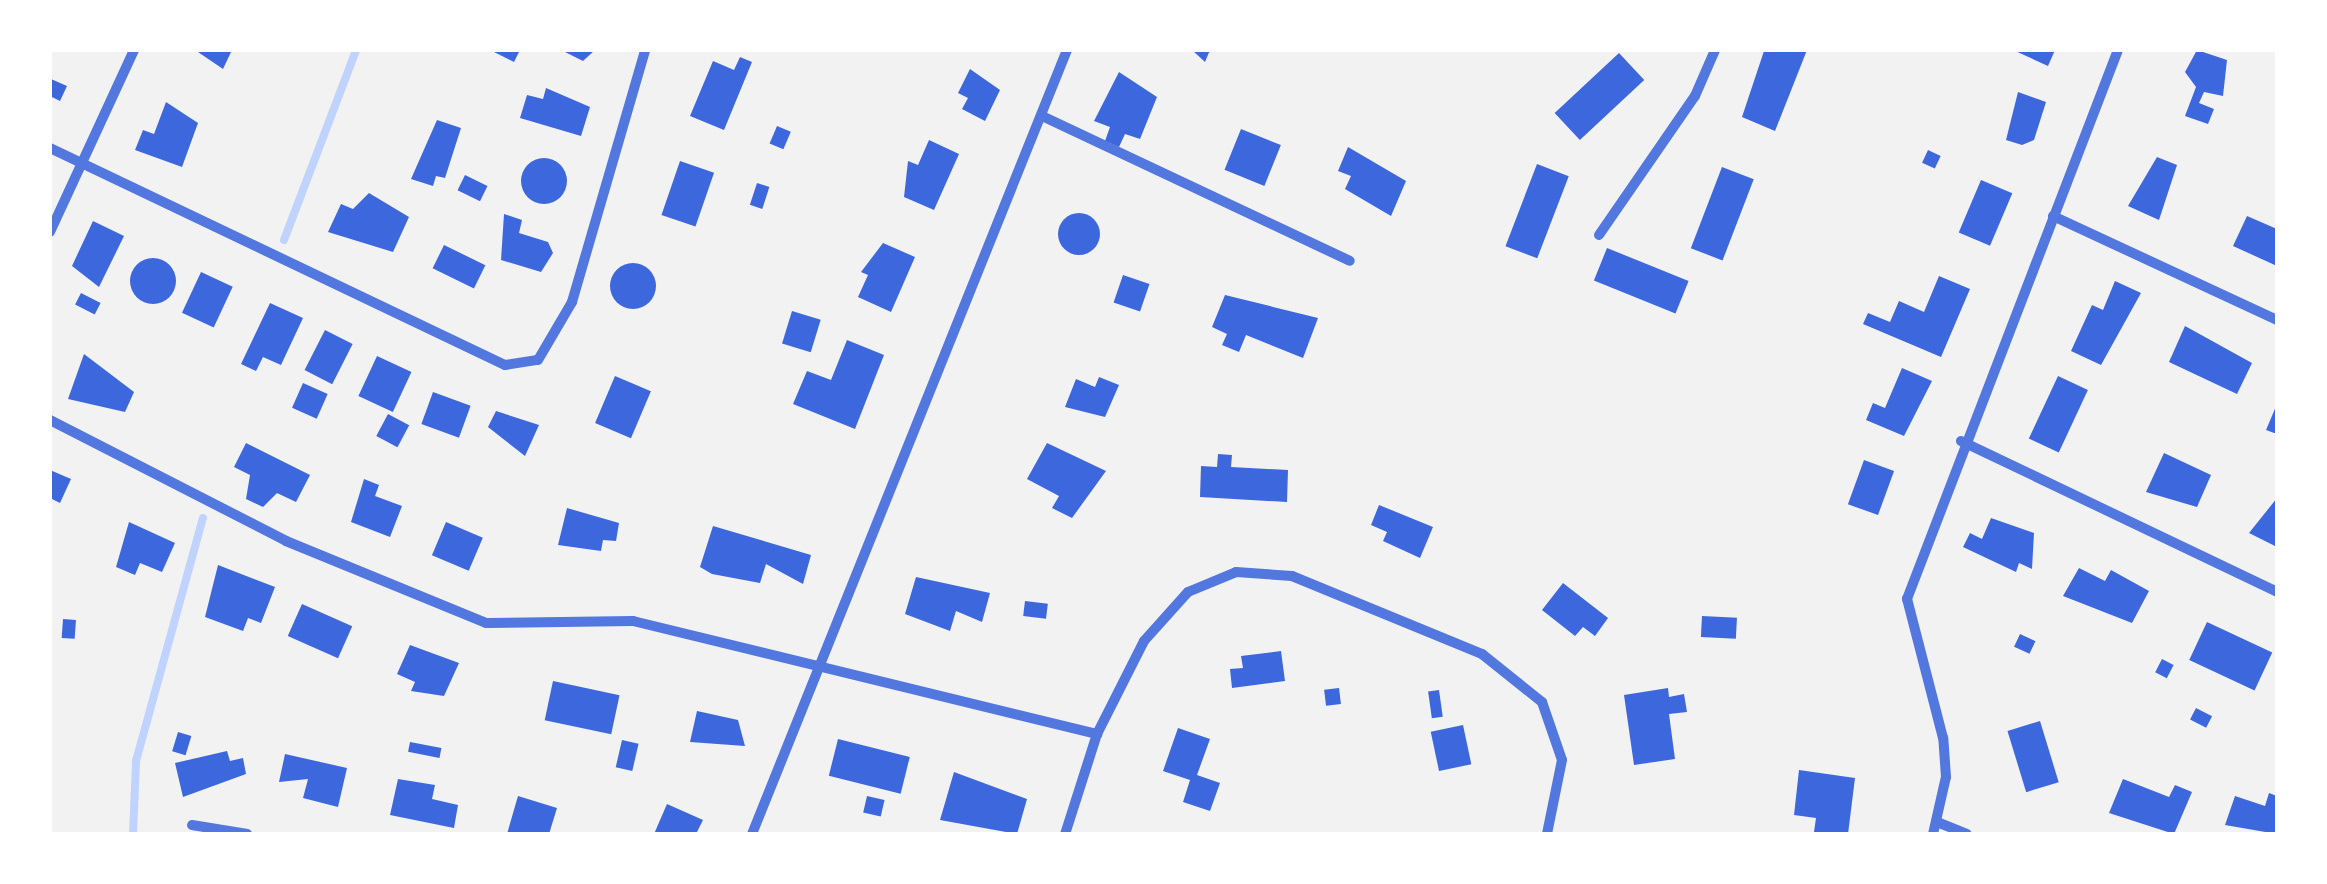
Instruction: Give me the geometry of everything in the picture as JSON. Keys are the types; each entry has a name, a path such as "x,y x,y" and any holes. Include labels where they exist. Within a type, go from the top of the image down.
{"street":[{"path":"50,232 134,50"},
{"path":"50,148 505,365 538,360 572,302 645,50"},
{"path":"752,834 824,665 1067,50"},
{"path":"1598,235 1695,96 1715,50"},
{"path":"1968,834 1935,828 1943,738 1907,598 1961,441 2118,50"},
{"path":"1042,116 1350,261"},
{"path":"2053,216 2277,320"},
{"path":"50,420 286,541 486,623 633,621 1098,734"},
{"path":"1961,441 2277,592"},
{"path":"1065,834 1098,734 1144,640 1188,592 1236,572 1292,576 1482,654 1542,702 1562,760 1547,834"},
{"path":"192,825 248,834"}],"building":[{"path":"195,50 232,50 223,69"},
{"path":"490,50 520,50 514,62"},
{"path":"561,50 595,50 583,61"},
{"path":"1192,50 1210,50 1205,62"},
{"path":"1807,50 1775,131 1742,117 1764,51"},
{"path":"2013,50 2055,50 2048,66"},
{"path":"2197,50 2227,60 2223,96 2204,92 2199,103 2214,109 2208,124 2185,116 2196,87 2185,72"},
{"path":"1619,53 1644,80 1580,140 1555,113"},
{"path":"740,57 752,62 724,130 690,116 713,61 734,70"},
{"path":"50,65 51,79 67,86 60,101 50,96"},
{"path":"970,69 1000,90 985,121 962,109 968,98 958,93"},
{"path":"1119,72 1157,97 1140,139 1125,134 1119,147 1105,141 1110,127 1094,121"},
{"path":"546,88 590,107 581,136 520,118 527,95 543,99"},
{"path":"2018,92 2046,102 2034,140 2022,145 2006,140"},
{"path":"166,102 198,123 182,167 135,150 143,130 154,134"},
{"path":"437,120 461,128 445,178 436,176 433,186 411,179"},
{"path":"777,126 791,132 783,149 770,143"},
{"path":"1241,129 1281,145 1264,186 1225,170"},
{"path":"929,140 959,154 934,210 904,197 908,161 918,165"},
{"path":"1348,147 1406,181 1391,216 1345,189 1351,176 1338,171"},
{"path":"1928,150 1941,156 1935,169 1922,163"},
{"path":"2157,157 2177,165 2159,220 2128,206"},
{"path":"544,158 561,164 567,181 561,198 544,204 527,198 521,181 527,164"},
{"path":"680,161 714,173 695,227 661,215"},
{"path":"1537,164 1569,176 1537,258 1505,246"},
{"path":"1722,167 1754,179 1723,260 1691,248"},
{"path":"465,175 487,186 480,201 458,190"},
{"path":"1981,180 2012,193 1990,246 1959,232"},
{"path":"757,183 769,187 762,209 750,205"},
{"path":"369,193 409,217 393,252 328,232 341,204 353,209"},
{"path":"1079,213 1094,219 1100,234 1094,249 1079,255 1064,249 1058,234 1064,219"},
{"path":"504,214 522,220 519,233 548,242 553,253 541,272 501,260"},
{"path":"2247,216 2277,229 2277,266 2233,246"},
{"path":"93,221 124,236 99,287 72,266"},
{"path":"883,243 915,257 891,312 858,297 868,275 861,272"},
{"path":"444,245 485,265 474,289 433,268"},
{"path":"1607,248 1689,281 1675,313 1594,280"},
{"path":"153,258 170,264 176,281 170,298 153,304 136,298 130,281 136,264"},
{"path":"633,263 649,270 656,286 649,302 633,309 617,302 610,286 617,270"},
{"path":"201,272 233,287 214,328 182,313"},
{"path":"1123,275 1149,284 1140,312 1114,302"},
{"path":"1939,276 1970,289 1941,357 1863,324 1868,313 1890,322 1899,301 1924,312"},
{"path":"2115,281 2141,293 2101,365 2071,351 2092,305 2103,310"},
{"path":"81,293 101,303 95,315 75,305"},
{"path":"1225,295 1318,318 1303,358 1246,335 1239,352 1222,345 1227,334 1212,327"},
{"path":"270,303 303,318 281,365 263,357 256,371 241,364"},
{"path":"792,311 821,320 811,352 782,344"},
{"path":"2185,326 2252,363 2237,394 2169,362"},
{"path":"325,330 353,344 332,384 305,370"},
{"path":"847,340 884,355 855,429 793,404 807,371 831,380"},
{"path":"84,354 134,392 125,412 68,399"},
{"path":"377,356 411,372 393,412 358,396"},
{"path":"1902,368 1932,381 1904,436 1866,420 1873,403 1885,408"},
{"path":"615,376 651,391 631,438 595,423"},
{"path":"2058,376 2088,390 2059,452 2029,439"},
{"path":"1099,377 1119,385 1105,417 1065,407 1076,379 1095,387"},
{"path":"303,383 328,394 317,419 292,408"},
{"path":"433,392 471,406 459,438 421,424"},
{"path":"2277,404 2277,434 2266,430"},
{"path":"496,411 539,425 525,456 488,427"},
{"path":"388,414 409,425 397,447 376,436"},
{"path":"246,443 310,475 296,502 277,493 263,507 246,499 250,475 234,467"},
{"path":"1047,443 1106,471 1072,518 1052,508 1059,496 1027,479"},
{"path":"2164,453 2211,475 2197,507 2146,492"},
{"path":"1218,454 1232,455 1231,467 1288,470 1287,502 1200,497 1201,466 1217,467"},
{"path":"1864,460 1894,471 1878,515 1848,504"},
{"path":"50,470 71,479 60,503 50,498"},
{"path":"364,479 379,485 375,496 402,506 390,537 351,522"},
{"path":"2277,498 2277,547 2249,533"},
{"path":"1379,505 1433,527 1420,558 1383,541 1387,532 1371,525"},
{"path":"567,508 619,523 616,541 603,540 601,551 558,545"},
{"path":"1991,518 2034,533 2032,569 2019,563 2016,572 1963,547 1970,533 1982,539"},
{"path":"129,522 175,543 162,572 140,563 135,575 116,567"},
{"path":"446,522 483,538 469,571 432,555"},
{"path":"713,526 811,555 803,584 766,564 760,583 712,574 700,567"},
{"path":"218,565 275,587 261,623 248,618 243,631 205,617"},
{"path":"2079,568 2105,581 2111,570 2149,591 2132,623 2063,596"},
{"path":"916,577 990,593 982,622 956,611 950,631 905,614"},
{"path":"1563,583 1608,618 1595,636 1583,627 1575,636 1542,610"},
{"path":"1025,601 1048,604 1046,619 1023,616"},
{"path":"302,604 352,626 338,658 288,636"},
{"path":"1702,616 1737,618 1736,639 1701,637"},
{"path":"63,619 76,620 75,639 62,638"},
{"path":"2207,622 2272,652 2255,690 2189,660"},
{"path":"2020,634 2035,641 2029,654 2014,647"},
{"path":"410,645 459,663 444,696 411,691 415,682 397,674"},
{"path":"1281,651 1285,681 1232,688 1230,669 1243,668 1241,656"},
{"path":"2162,659 2174,665 2167,678 2155,672"},
{"path":"553,681 620,695 611,734 545,720"},
{"path":"1339,688 1341,704 1326,706 1324,690"},
{"path":"1668,688 1669,697 1684,694 1687,712 1669,714 1675,759 1634,765 1624,695"},
{"path":"1439,690 1443,717 1432,718 1428,692"},
{"path":"2196,708 2212,716 2206,728 2190,720"},
{"path":"697,711 738,720 745,746 690,742"},
{"path":"2040,721 2059,782 2026,792 2007,731"},
{"path":"1463,725 1471,764 1439,771 1431,732"},
{"path":"1178,728 1210,739 1197,775 1220,783 1210,811 1183,802 1190,780 1163,771"},
{"path":"178,732 191,736 186,755 172,751"},
{"path":"838,739 910,757 901,794 829,776"},
{"path":"622,740 639,744 632,771 616,767"},
{"path":"410,742 441,748 440,758 408,752"},
{"path":"227,751 230,761 243,758 246,774 183,797 175,763"},
{"path":"285,754 347,768 338,807 303,798 308,779 279,782"},
{"path":"1799,770 1855,778 1848,834 1814,832 1816,818 1794,815"},
{"path":"954,772 1027,799 1017,834 940,820"},
{"path":"398,779 435,785 432,799 458,805 454,828 390,815"},
{"path":"2123,779 2169,797 2175,785 2192,792 2174,834 2109,813"},
{"path":"2269,793 2277,796 2277,834 2225,825 2235,796 2265,806"},
{"path":"518,796 557,808 549,834 507,834"},
{"path":"867,796 885,800 881,817 863,813"},
{"path":"667,804 703,820 696,834 654,834"}],"waterway":[{"path":"284,240 356,50"},
{"path":"133,834 136,761 203,518"}]}
